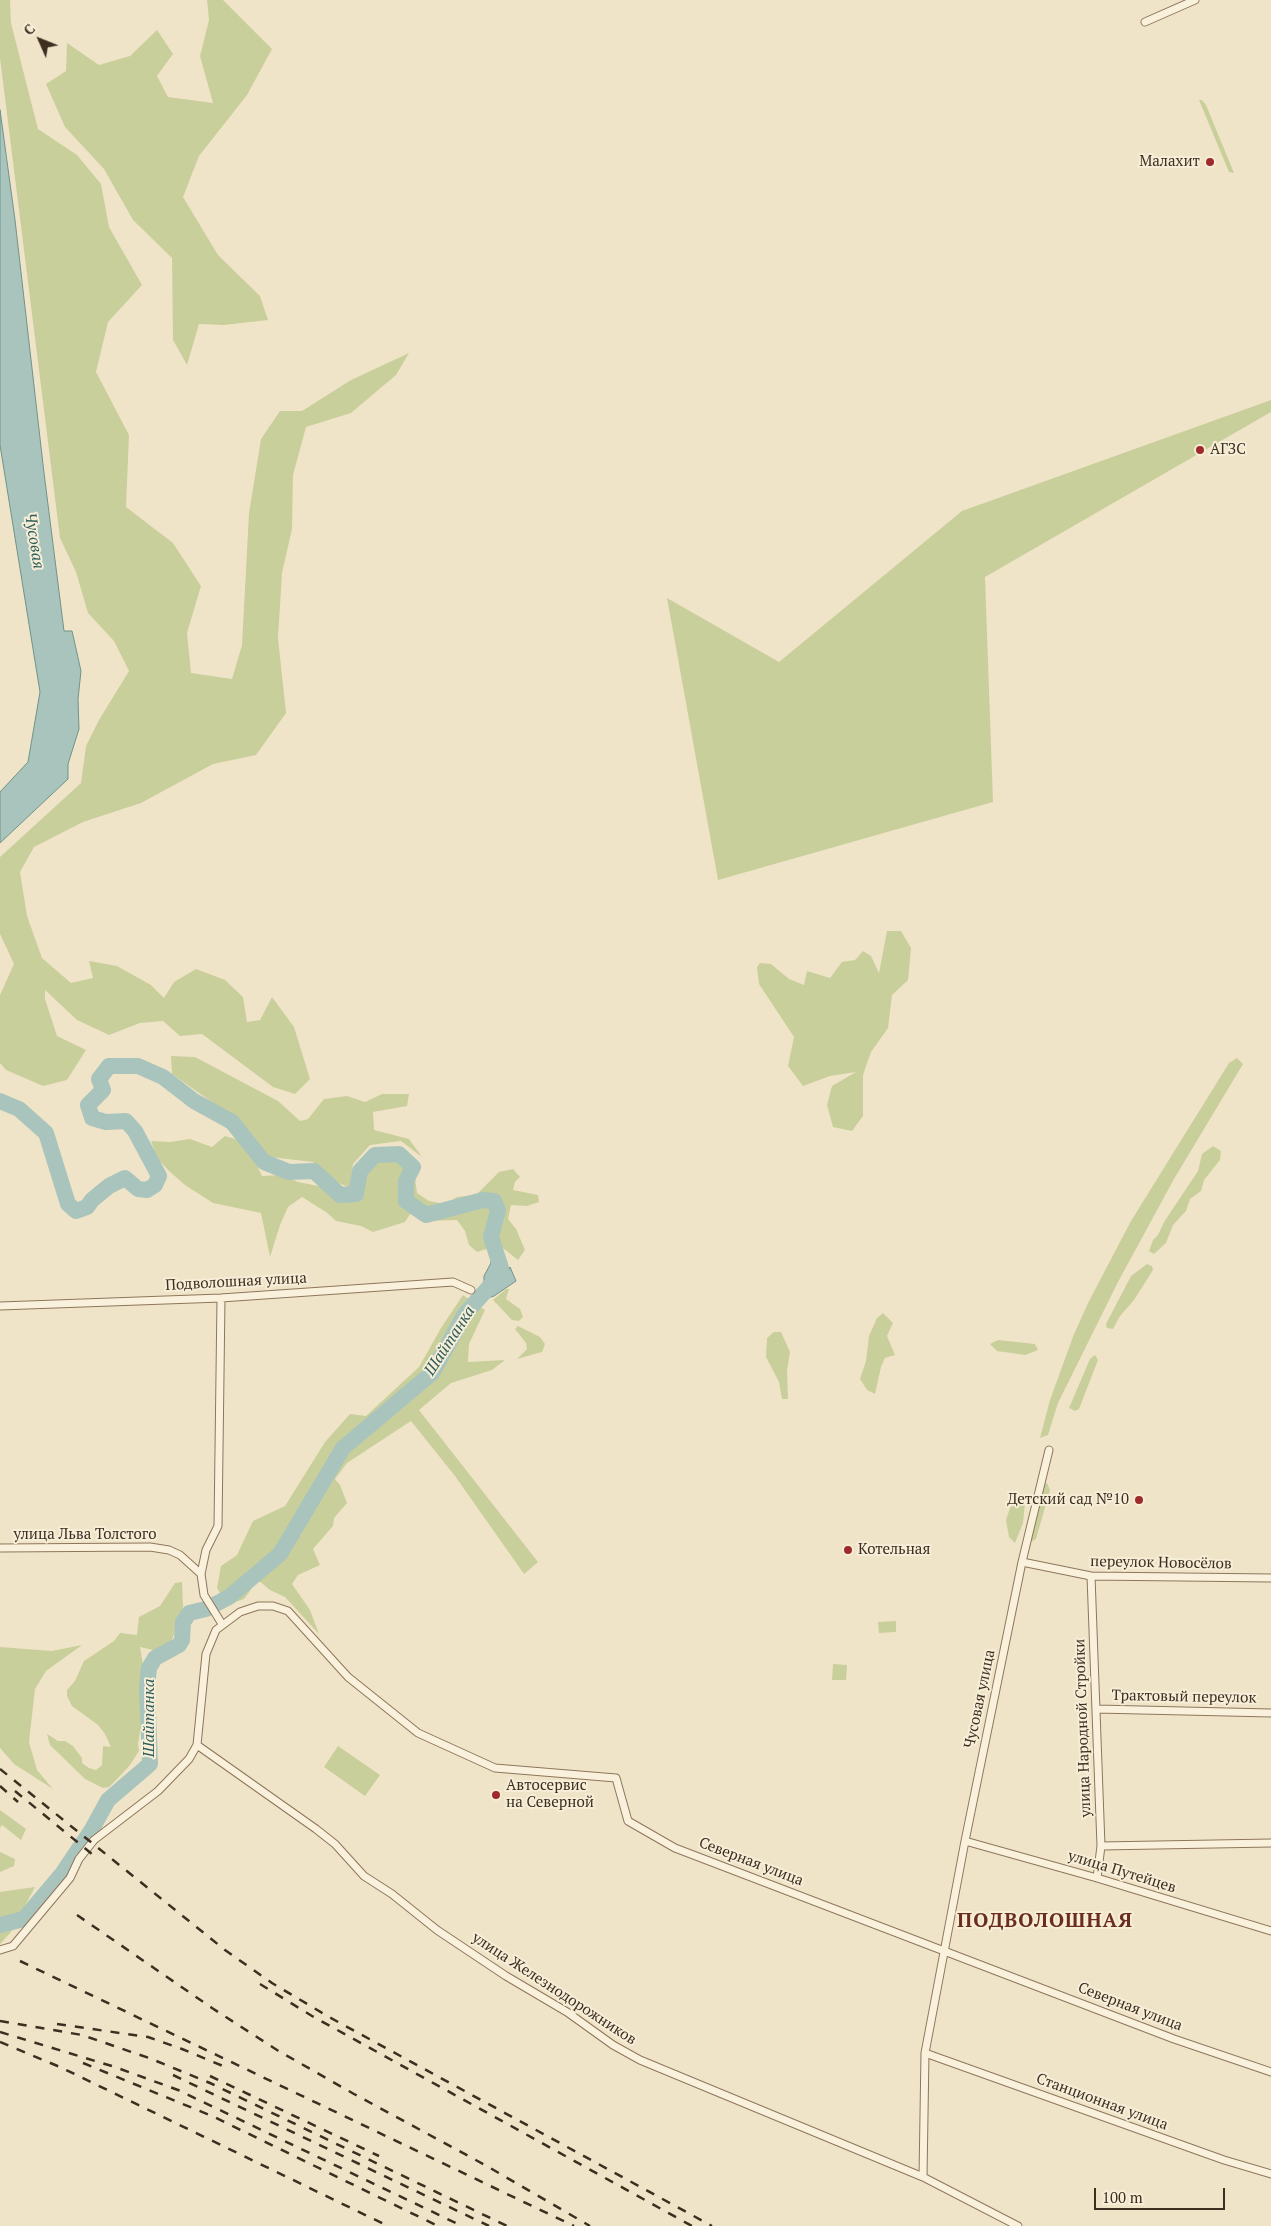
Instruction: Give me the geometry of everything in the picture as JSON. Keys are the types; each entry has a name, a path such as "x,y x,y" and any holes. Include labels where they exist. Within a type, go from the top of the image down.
{"street":[{"path":"1145,22 1195,0"},
{"name":"Подволошная улица","path":"0,1306 221,1298 453,1282 471,1290"},
{"path":"0,1950 13,1946 70,1878 79,1859 94,1840 158,1791 179,1770 197,1746 206,1654 216,1630 222,1624 202,1587 201,1574 206,1550 218,1526 221,1298"},
{"name":"Чусовая улица","path":"923,2177 925,2053 964,1841 1022,1562 1049,1450"},
{"name":"улица Льва Толстого","path":"0,1548 150,1547 170,1550 180,1555 201,1574"},
{"name":"переулок Новосёлов","path":"1022,1562 1091,1576 1271,1578"},
{"name":"улица Народной Стройки","path":"1091,1576 1101,1846 1098,1878"},
{"name":"Северная улица","path":"222,1624 240,1612 258,1606 273,1606 288,1611 348,1677 418,1733 495,1768 616,1778 628,1821 675,1848 1174,2039 1271,2072"},
{"name":"Трактовый переулок","path":"1097,1709 1271,1713"},
{"name":"улица Железнодорожников","path":"197,1746 320,1832 335,1844 364,1876 392,1894 438,1930 490,1966 567,2012 613,2045 640,2060 923,2177 1018,2226"},
{"name":"улица Путейцев","path":"964,1841 1098,1878 1271,1931"},
{"path":"1101,1846 1271,1843"},
{"name":"Станционная улица","path":"925,2053 1224,2160 1271,2174"}],"green space":[{"path":"0,0 10,0 11,23 38,129 77,155 101,184 109,227 142,285 108,322 96,372 129,435 126,507 173,543 201,586 187,633 191,673 232,679 242,645 249,513 261,439 280,411 302,411 351,380 409,353 396,375 351,413 306,427 293,475 292,529 282,573 278,638 286,713 256,755 213,764 141,803 83,822 34,847 20,872 27,916 42,958 71,983 93,978 89,961 117,966 151,985 164,998 174,982 196,969 225,980 243,997 247,1022 260,1020 272,997 294,1027 310,1079 295,1094 273,1087 202,1034 180,1036 163,1021 140,1023 109,1035 77,1020 45,990 45,999 57,1036 86,1050 67,1080 43,1086 6,1070 0,1063 0,995 14,964 0,934 0,857 81,783 86,746 99,720 129,671 114,641 88,613 76,572 60,538 0,58"},
{"path":"207,0 223,0 272,49 247,95 199,156 183,197 218,255 260,296 268,320 224,325 199,324 187,365 173,340 172,258 133,220 104,169 65,127 46,84 66,71 67,43 99,65 130,56 157,30 173,54 157,76 168,97 213,103 200,56 209,20"},
{"path":"1199,100 1202,100 1206,105 1234,173 1229,172"},
{"path":"1271,400 1271,412 985,577 993,802 718,880 667,598 779,662 962,511"},
{"path":"887,931 901,931 911,948 908,980 892,995 888,1028 871,1052 863,1075 863,1116 852,1131 833,1127 827,1105 832,1086 856,1072 830,1076 803,1086 788,1066 794,1037 759,984 757,967 760,963 771,964 789,979 804,985 807,971 830,978 842,962 855,960 863,951 871,956 879,973"},
{"path":"171,1056 195,1057 278,1101 300,1121 308,1119 324,1099 347,1096 365,1102 382,1094 409,1094 407,1106 373,1112 374,1130 409,1139 422,1157 401,1141 370,1145 353,1164 350,1188 330,1179 313,1162 270,1157 239,1121 172,1074"},
{"path":"1237,1058 1243,1064 1174,1179 1118,1282 1058,1403 1048,1435 1040,1438 1050,1400 1074,1334 1089,1301 1131,1221 1229,1063"},
{"path":"225,1136 235,1139 250,1151 262,1176 281,1175 298,1182 344,1191 352,1189 355,1168 363,1157 374,1150 386,1148 407,1153 414,1160 418,1168 415,1178 417,1193 429,1201 445,1204 457,1197 476,1195 499,1172 513,1169 520,1177 515,1182 513,1190 538,1195 539,1202 527,1206 511,1205 508,1219 516,1229 525,1250 518,1260 499,1245 477,1252 469,1245 465,1231 457,1220 429,1221 410,1214 405,1222 373,1232 361,1226 336,1221 326,1212 302,1197 288,1207 270,1257 261,1213 213,1203 185,1185 157,1158 151,1141 170,1142 190,1139 212,1147"},
{"path":"1213,1146 1221,1151 1220,1160 1204,1180 1201,1191 1190,1199 1186,1211 1173,1225 1166,1243 1154,1254 1149,1251 1153,1240 1198,1171 1202,1154"},
{"path":"1147,1264 1152,1266 1153,1270 1134,1300 1120,1316 1113,1329 1107,1328 1106,1324 1131,1276"},
{"path":"506,1289 509,1289 506,1299 520,1309 523,1317 519,1321 512,1320 493,1300"},
{"path":"463,1295 485,1310 469,1344 468,1362 505,1360 492,1370 451,1383 419,1410 538,1562 524,1574 455,1476 411,1421 347,1463 335,1479 340,1485 347,1503 334,1518 333,1526 313,1549 320,1565 298,1575 292,1584 310,1610 319,1634 285,1597 270,1590 258,1580 244,1599 227,1605 217,1588 221,1566 237,1555 253,1521 285,1506 325,1442 350,1414 366,1416 419,1367 441,1328"},
{"path":"883,1313 893,1323 887,1336 895,1355 885,1358 875,1394 867,1390 860,1379 866,1361 869,1336 877,1318"},
{"path":"518,1326 540,1337 545,1344 542,1352 517,1359 527,1349 526,1343 515,1329"},
{"path":"774,1332 781,1332 790,1352 787,1371 788,1399 782,1399 779,1382 766,1357 767,1338"},
{"path":"998,1340 1035,1344 1038,1350 1025,1355 997,1351 990,1344"},
{"path":"1095,1355 1098,1360 1079,1409 1075,1411 1069,1408 1090,1359"},
{"path":"1047,1483 1050,1490 1036,1539 1031,1542 1030,1537 1043,1485"},
{"path":"1021,1495 1025,1503 1023,1523 1015,1543 1009,1537 1006,1520 1010,1508"},
{"path":"182,1582 183,1606 171,1643 161,1652 140,1647 144,1670 141,1693 144,1706 138,1744 139,1751 119,1777 109,1787 103,1788 85,1779 50,1745 47,1734 58,1741 65,1741 73,1746 82,1758 82,1763 89,1768 96,1770 102,1765 103,1746 111,1747 105,1734 98,1725 72,1706 67,1696 67,1690 75,1681 84,1661 114,1641 120,1633 137,1635 139,1617 160,1606 175,1583"},
{"path":"896,1621 896,1632 879,1633 878,1622"},
{"path":"82,1645 46,1671 35,1689 29,1742 37,1770 53,1789 14,1764 0,1748 0,1647 52,1651"},
{"path":"833,1664 847,1665 846,1680 832,1680"},
{"path":"338,1746 380,1775 365,1796 324,1767"},
{"path":"0,1810 26,1829 21,1840 2,1825 0,1828"},
{"path":"0,1852 15,1859 14,1866 0,1872"},
{"path":"35,1887 11,1932 0,1944 0,1892"}],"water":[{"name":"Чусовая","path":"0,110 64,631 72,631 81,671 78,699 79,729 68,764 68,779 0,843 0,792 28,762 40,692 0,445"},
{"path":"493,1244 507,1272 510,1267 516,1281 494,1296 484,1299 479,1293 484,1287 484,1276 491,1263 490,1249"}],"waterway":[{"name":"Шайтанка","path":"0,1101 19,1109 46,1133 68,1204 76,1211 87,1207 92,1200 109,1186 125,1178 138,1189 147,1190 155,1185 159,1176 135,1131 126,1121 106,1122 92,1118 88,1105 103,1090 99,1079 109,1066 138,1066 163,1077 194,1101 232,1122 264,1162 289,1172 314,1171 340,1195 356,1194 360,1171 375,1155 399,1154 413,1167 406,1181 406,1201 426,1215 483,1200 494,1201 498,1210 491,1237 501,1268 497,1278 465,1314 432,1373 343,1448 280,1554 229,1597 206,1609 189,1613 183,1622 182,1640 179,1645 155,1658 149,1668 147,1688 150,1764 108,1800 91,1831 62,1874 24,1919 0,1925"}],"railway":[{"path":"0,1769 225,1950 272,1983 329,2017 712,2226"},
{"path":"0,1786 18,1802"},
{"path":"15,1791 98,1859"},
{"path":"77,1915 212,2008 277,2050 485,2165 590,2226"},
{"path":"20,1961 574,2226"},
{"path":"260,1984 312,2016 692,2226"},
{"path":"0,2021 82,2035 149,2058 210,2083 507,2226"},
{"path":"57,2024 148,2037 223,2066"},
{"path":"0,2032 115,2067 178,2090 462,2226"},
{"path":"0,2042 60,2067 388,2226"},
{"path":"83,2063 212,2116 438,2226"},
{"path":"173,2075 489,2226"},
{"path":"210,2076 379,2156"}],"place":[{"name":"Малахит","path":"1210,162"},
{"name":"АГЗС","path":"1200,450"},
{"name":"Детский сад №10","path":"1139,1500"},
{"name":"Котельная","path":"848,1550"},
{"name":"Автосервис на Северной","path":"496,1795"}],"district":[{"name":"ПОДВОЛОШНАЯ","path":"1045,1921"}]}
